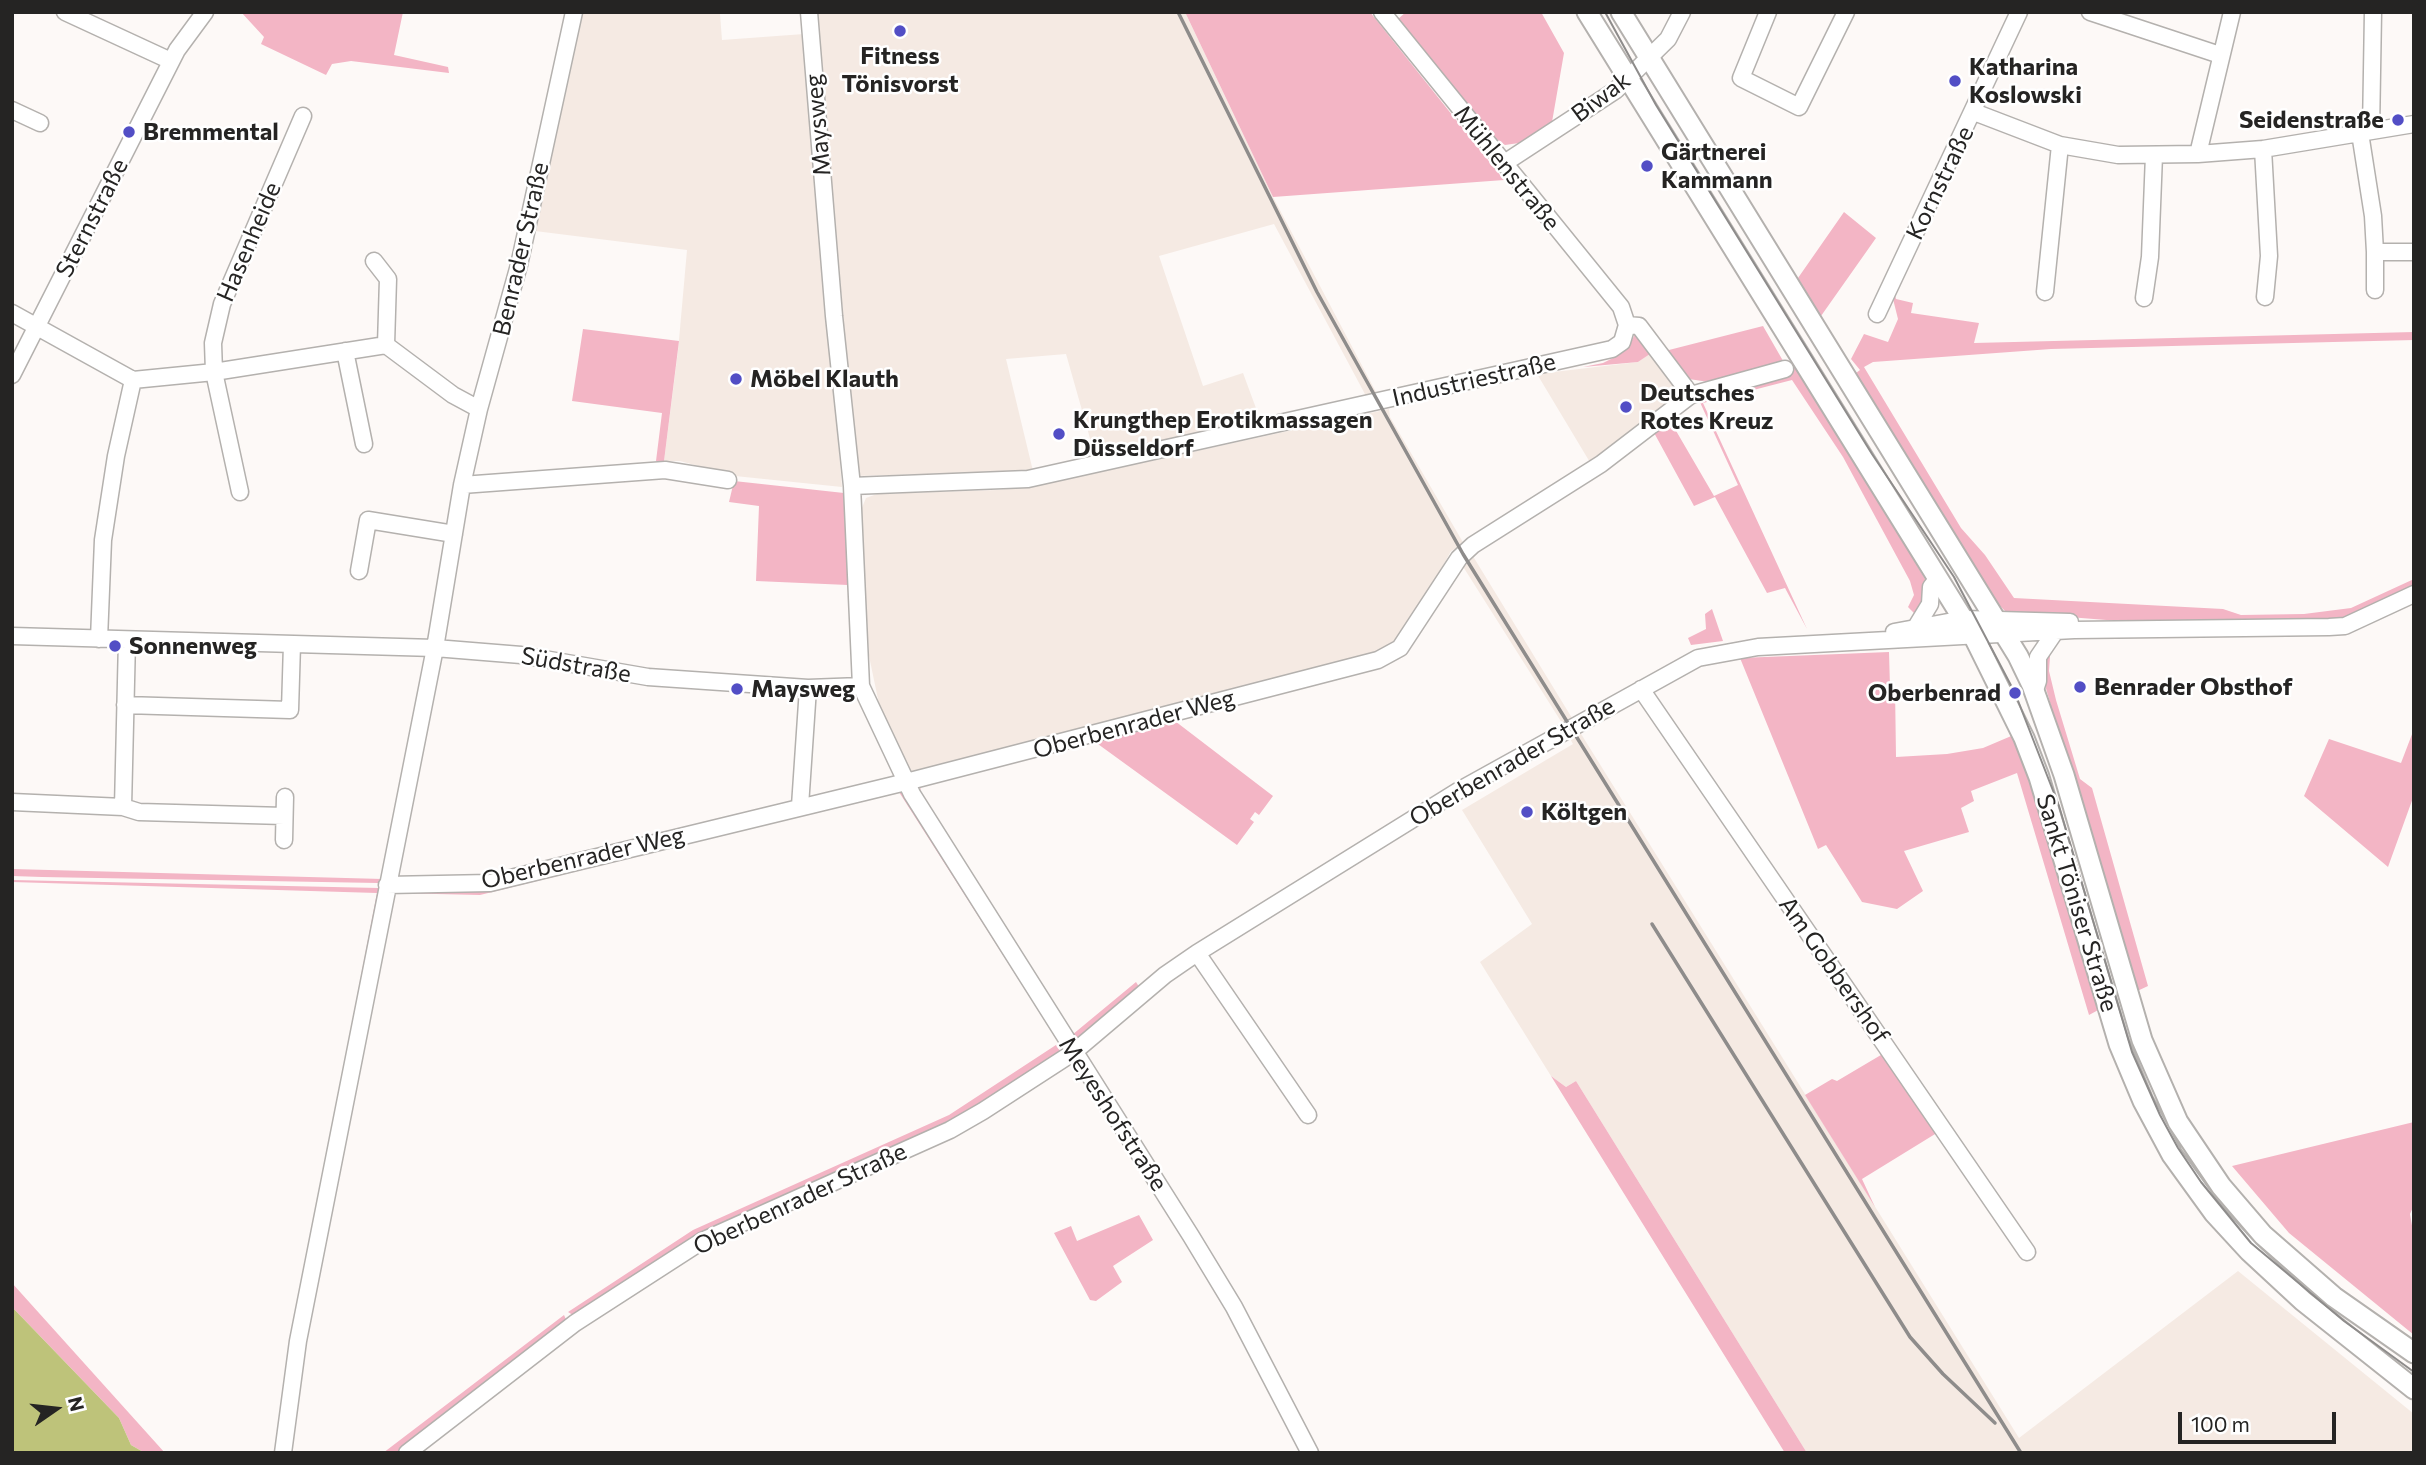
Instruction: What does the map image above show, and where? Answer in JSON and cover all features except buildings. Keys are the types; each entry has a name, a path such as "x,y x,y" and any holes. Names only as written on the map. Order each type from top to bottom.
{"main road":[{"name":"Sankt Töniser Straße","path":"1587,12 1969,627 2024,738 2039,777 2119,1044 2157,1129 2190,1182 2249,1251 2303,1301 2414,1389"},
{"name":"Sankt Töniser Straße","path":"1621,12 2001,627 2035,693 2064,775 2142,1040 2178,1122 2221,1186 2263,1235 2334,1297 2414,1353"}],"street":[{"name":"Sternstraße","path":"12,375 171,61 192,27 205,12"},
{"name":"Benrader Straße","path":"283,1453 298,1341 435,648 462,485 479,409 519,265 574,12"},
{"name":"Maysweg","path":"809,12 834,316 852,486 861,686 904,778"},
{"name":"Mühlenstraße","path":"1382,12 1621,307 1627,325"},
{"name":"Biwak","path":"1503,164 1582,114 1628,78 1674,30 1682,12"},
{"path":"1768,12 1741,78 1799,107 1846,12"},
{"name":"Kornstraße","path":"1877,314 2019,12"},
{"path":"2090,12 2220,55"},
{"path":"2198,154 2232,12"},
{"path":"2374,12 2365,132 2373,216 2375,290"},
{"path":"70,13 171,61"},
{"path":"12,110 40,123"},
{"path":"1974,111 2060,145 2118,155 2198,154 2263,149 2414,124"},
{"name":"Hasenheide","path":"240,492 214,372 213,343 222,304 303,116"},
{"path":"2045,292 2060,145"},
{"path":"2263,149 2270,256 2265,297"},
{"path":"2144,298 2150,257 2154,155"},
{"path":"2375,252 2414,252"},
{"path":"374,261 388,279 386,345"},
{"path":"12,313 133,380 214,372 386,345 453,394 479,409"},
{"path":"1627,325 1639,326 1692,394"},
{"name":"Industriestraße","path":"852,486 1028,479 1612,349 1622,342 1627,325"},
{"path":"345,351 363,444"},
{"name":"Oberbenrader Weg","path":"387,885 490,883 1394,654 1463,554 1601,464 1692,394 1785,369"},
{"path":"99,639 103,540 116,456 133,380"},
{"path":"462,485 665,470 729,480"},
{"path":"359,572 368,520 454,534"},
{"path":"1916,627 1930,604 1931,587 1938,578"},
{"name":"Oberbenrader Straße","path":"2001,627 2055,632 2160,628 2228,631 2345,626 2414,594"},
{"name":"Oberbenrader Straße","path":"1852,641 1916,627 2128,623 2160,628"},
{"name":"Oberbenrader Straße","path":"407,1453 575,1322 702,1241 950,1130 1074,1052 1165,975 1197,953 1458,791 1679,666 1719,653 1969,627"},
{"path":"2035,693 2038,657 2055,632"},
{"name":"Südstraße","path":"12,636 435,648 521,655 648,677 808,688 861,686"},
{"path":"123,807 127,640"},
{"path":"125,705 290,710 292,645"},
{"path":"800,804 808,688"},
{"name":"Am Gobbershof","path":"1641,689 2027,1252"},
{"name":"Meyeshofstraße","path":"904,778 1234,1307 1310,1453"},
{"path":"284,840 285,797"},
{"path":"12,802 123,807 139,812 284,816"},
{"path":"1197,953 1308,1115"}],"shaded area":[{"path":"241,12 403,12 394,55 448,67 449,73 351,61 332,64 326,75 261,44 264,37"},
{"path":"583,12 747,12 720,14 722,40 804,34 842,487 735,476 680,461 664,461 687,250 535,231"},
{"path":"817,12 1185,12 1273,197 1377,394 1366,396 1274,224 1159,256 1203,386 1243,373 1260,419 1095,456 1066,354 1006,359 1033,471 857,476"},
{"path":"1185,12 1370,12 1504,180 1273,197"},
{"path":"1406,12 1541,12 1564,53 1552,122 1519,143 1505,145 1495,138 1398,19"},
{"path":"1844,212 1876,238 1821,316 1798,278"},
{"path":"1895,295 1896,299 1913,303 1911,313 1979,323 1974,343 2414,332 2414,340 2051,349 1873,362 1864,367 1961,528 1985,555 2014,598 2223,609 2241,615 2304,614 2351,608 2414,579 2414,589 2349,619 2169,625 2006,612 1985,591 1885,430 1856,373 1860,370 1851,359 1864,334 1888,342 1898,319 1893,299"},
{"path":"1763,326 1786,366 1797,363 1925,579 1928,593 1917,616 1908,607 1914,595 1910,581 1843,457 1792,380 1703,403 1807,629 1785,588 1767,593 1715,497 1694,506 1652,429 1668,417 1714,496 1738,485 1698,398 1715,383 1689,379 1665,351"},
{"path":"583,329 679,341 664,461 656,461 662,413 572,401"},
{"path":"1635,334 1650,354 1638,362 1583,367 1603,363 1619,355"},
{"path":"1650,354 1682,393 1591,464 1537,374 1638,362"},
{"path":"1389,409 1390,417 1464,544 1451,551 1398,648 909,773 879,704 869,656 861,510 866,498 877,494 1036,486"},
{"path":"734,481 844,493 848,585 756,581 759,506 729,502"},
{"path":"1471,553 1572,718 1562,723 1462,565"},
{"path":"1712,609 1723,641 1691,645 1688,638 1706,629 1705,614"},
{"path":"2045,650 2050,656 2049,671 2056,700 2080,779 2092,788 2148,986 2133,993 2041,671"},
{"path":"1889,652 1890,687 1895,687 1896,757 1947,754 1983,748 2016,734 2102,1008 2089,1015 2017,773 1971,791 1974,801 1961,808 1969,832 1904,851 1923,891 1897,909 1862,902 1826,845 1818,849 1740,658"},
{"path":"1171,718 1273,796 1259,815 1255,812 1250,819 1254,822 1237,845 1091,739"},
{"path":"1578,729 2019,1438 2238,1271 2414,1414 2414,1453 1807,1453 1576,1081 1566,1087 1551,1076 1480,962 1532,924 1462,810 1573,744 1568,735"},
{"path":"2414,729 2414,795 2388,867 2304,796 2329,739 2401,763"},
{"path":"921,784 920,794 1072,1035 1136,982 1141,990 1085,1037 1074,1039 918,795"},
{"path":"899,790 908,797 1060,1041 1059,1055 952,1123 696,1239 576,1317 568,1312 693,1230 949,1115 1059,1043 899,792 480,895 392,893 480,889"},
{"path":"12,869 383,879 378,883 42,877 12,876"},
{"path":"12,880 379,888 381,892 316,1209 377,893"},
{"path":"1886,1052 1940,1131 1862,1179 1875,1207 1805,1095 1832,1079 1837,1081"},
{"path":"1551,1076 1566,1087 1576,1081 1807,1453 1785,1453"},
{"path":"2414,1122 2414,1205 2410,1214 2414,1237 2414,1335 2289,1233 2232,1166"},
{"path":"1139,1215 1153,1240 1113,1266 1122,1282 1096,1301 1090,1300 1054,1233 1071,1226 1077,1241"},
{"path":"12,1283 165,1453 145,1453 131,1445 119,1418 12,1307"},
{"path":"12,1307 119,1418 131,1445 145,1453 12,1453"},
{"path":"564,1315 568,1324 401,1453 383,1453"}],"tram line":[{"path":"1605,12 1656,105 1872,454 1954,577 2015,693 2059,806 2132,1052 2178,1148 2201,1182 2251,1243 2344,1321 2414,1372"}],"railway":[{"path":"1178,12 1317,292 1463,554 2021,1453"},
{"path":"1652,924 1910,1337 1943,1374 1995,1423"}],"place":[{"name":"Fitness Tönisvorst","path":"900,31"},
{"name":"Katharina Koslowski","path":"1955,81"},
{"name":"Seidenstraße","path":"2398,120"},
{"name":"Bremmental","path":"129,132"},
{"name":"Gärtnerei Kammann","path":"1647,166"},
{"name":"Möbel Klauth","path":"736,379"},
{"name":"Deutsches Rotes Kreuz","path":"1626,407"},
{"name":"Krungthep Erotikmassagen Düsseldorf","path":"1059,434"},
{"name":"Sonnenweg","path":"115,646"},
{"name":"Benrader Obsthof","path":"2080,687"},
{"name":"Maysweg","path":"737,689"},
{"name":"Oberbenrad","path":"2015,693"},
{"name":"Költgen","path":"1527,812"}]}
